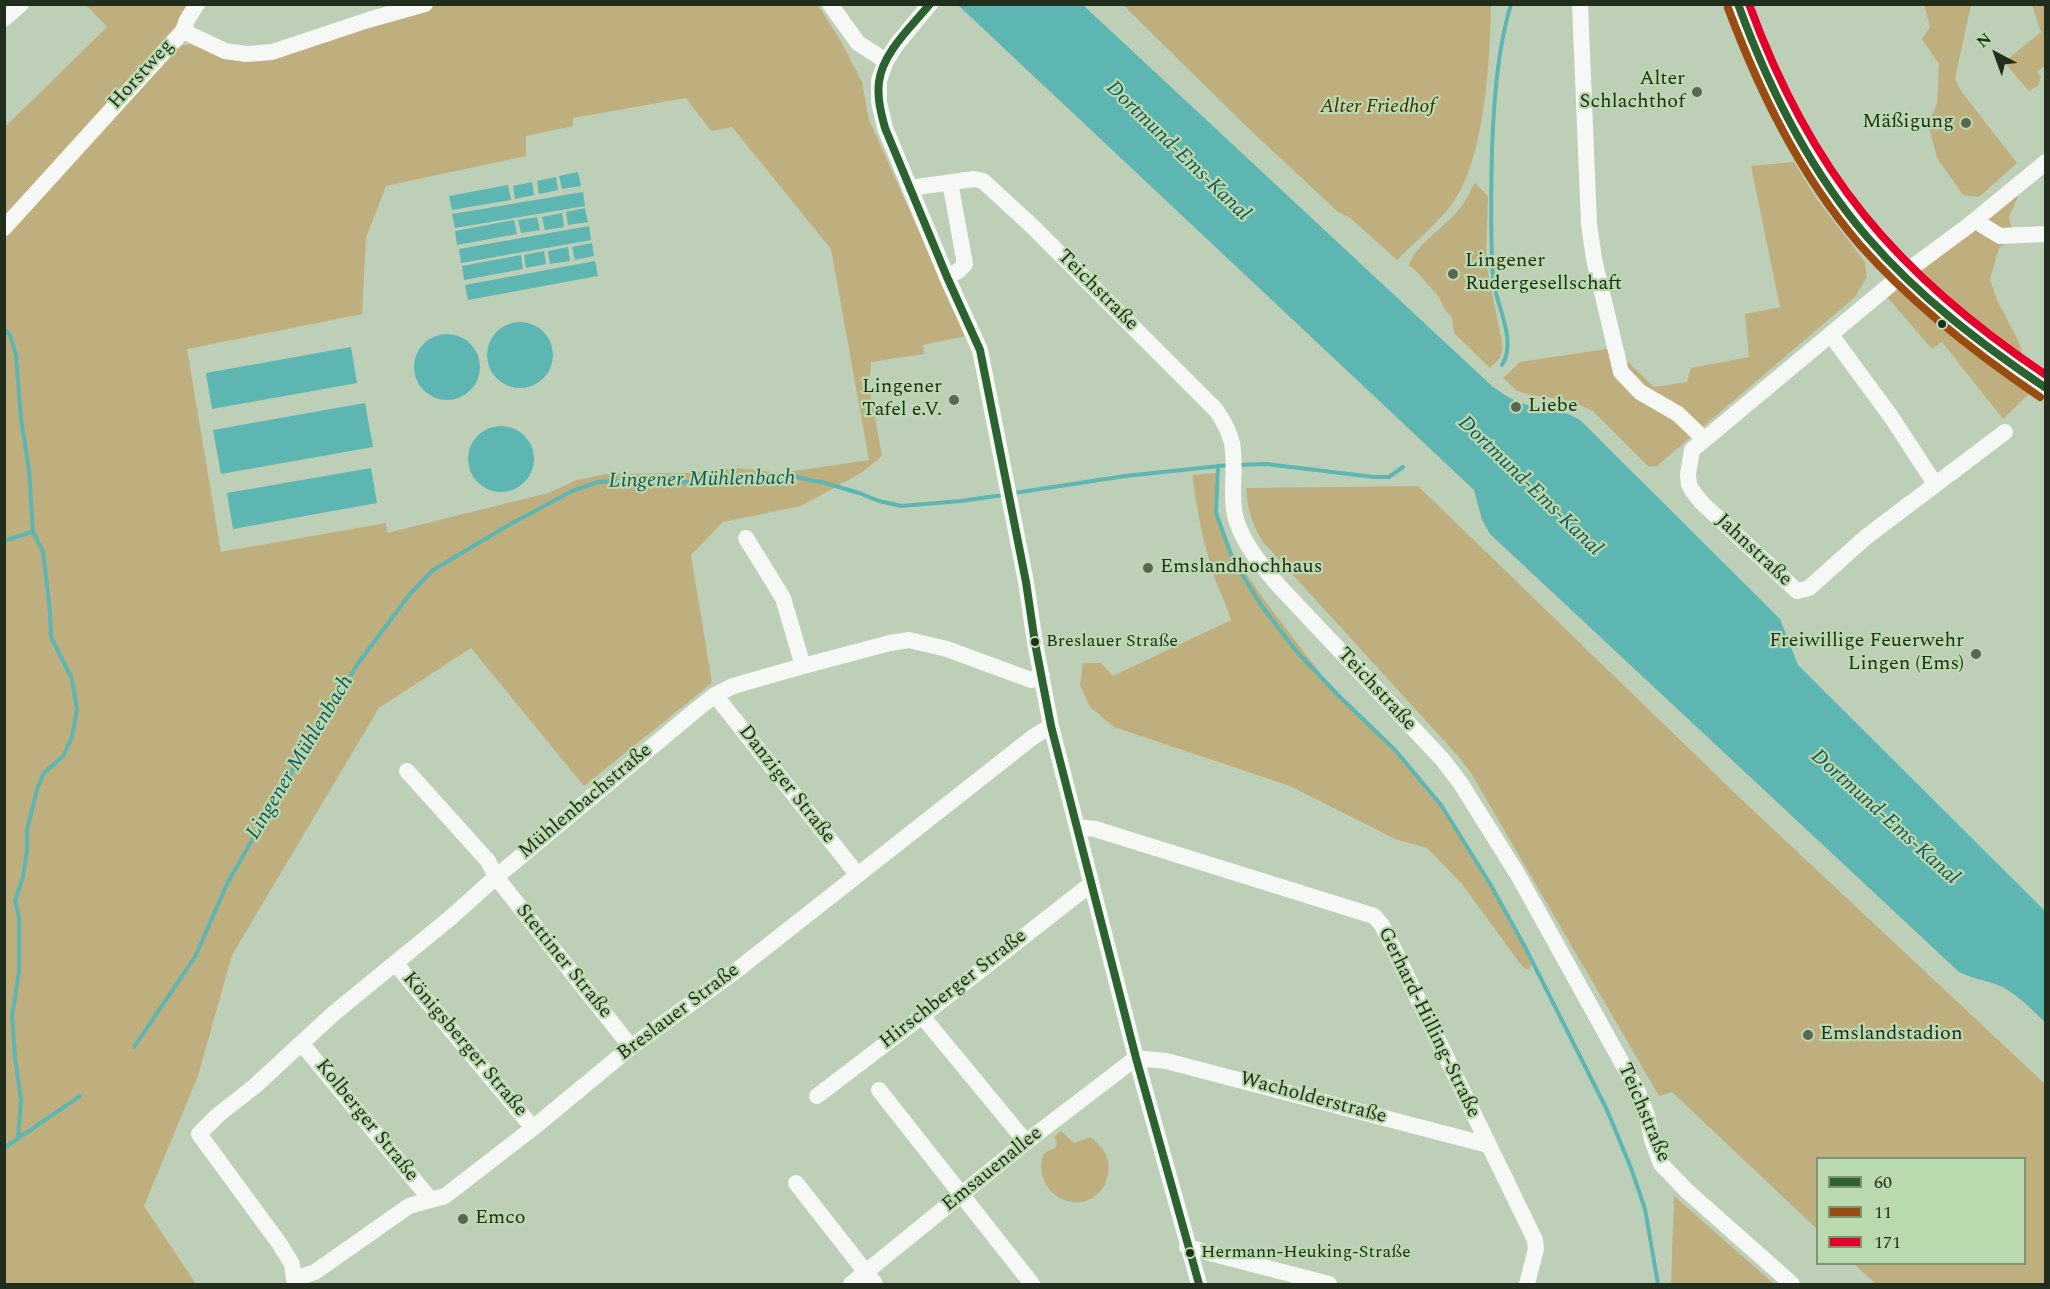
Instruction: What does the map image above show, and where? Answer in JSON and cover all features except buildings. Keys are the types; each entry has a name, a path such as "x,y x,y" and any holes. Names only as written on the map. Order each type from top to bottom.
{"main road":[{"path":"1738,4 1777,98 1831,190 1868,238 1927,297 1995,353 2046,388"}],"street":[{"path":"4,19 21,4"},
{"path":"183,31 186,21 198,4"},
{"name":"Horstweg","path":"4,228 183,31 225,51 247,54 272,52 370,12 425,4"},
{"path":"830,4 858,44 886,61"},
{"path":"1580,4 1589,224 1594,259 1621,372 1640,392 1678,414 1698,445 1903,274 1978,218 2046,162"},
{"path":"927,8 886,61 879,80 879,102 885,128 980,350 1026,582 1051,726 1136,1058 1199,1284"},
{"name":"Teichstraße","path":"910,188 975,179 983,181 1201,392 1216,410 1227,427 1232,443 1234,507 1238,525 1253,556 1443,760 1461,784 1500,845 1636,1090 1647,1115 1652,1140 1661,1164 1686,1190 1792,1284"},
{"path":"947,277 965,264 950,182"},
{"path":"1978,218 1982,225 2000,236 2046,234"},
{"path":"1831,335 1892,418 1935,484"},
{"name":"Jahnstraße","path":"1698,445 1688,474 1689,484 1694,494 1797,591 1809,588 1866,537 2005,432"},
{"path":"746,538 783,598 803,666"},
{"name":"Mühlenbachstraße","path":"292,1282 292,1264 279,1243 199,1134 218,1114 255,1086 333,1014 715,695 733,686 803,666 909,640 947,649 1031,680 1042,676"},
{"name":"Danziger Straße","path":"715,695 857,874"},
{"name":"Breslauer Straße","path":"292,1282 315,1272 409,1206 445,1196 533,1128 631,1047 737,970 1000,762 1051,726"},
{"name":"Stettiner Straße","path":"408,771 488,861 496,877 631,1047"},
{"name":"Gerhard-Hilling-Straße","path":"1077,827 1095,828 1374,916 1382,925 1535,1240 1536,1249 1527,1284"},
{"name":"Hirschberger Straße","path":"817,1096 1091,884"},
{"name":"Königsberger Straße","path":"395,963 533,1128"},
{"path":"922,1016 1026,1142"},
{"name":"Kolberger Straße","path":"302,1044 430,1199"},
{"name":"Wacholderstraße","path":"1136,1058 1166,1060 1488,1145"},
{"name":"Emsauenallee","path":"851,1284 870,1279 961,1195 1136,1058"},
{"path":"879,1090 1032,1284"},
{"path":"796,1183 870,1279"},
{"path":"1187,1247 1329,1284"}],"green space":[{"path":"86,5 192,5 177,28 5,223 5,127 107,27"},
{"path":"421,5 818,5 842,43 862,82 869,120 966,336 923,345 924,354 871,362 869,386 882,456 861,473 801,506 723,522 691,555 712,683 584,786 471,648 379,708 232,955 198,1076 144,1206 196,1284 5,1284 5,235 176,47 190,44 236,61","holes":["686,98 711,131 732,127 831,249 869,460 781,473 736,468 690,473 606,474 577,480 548,493 387,533 386,523 221,552 187,349 362,314 366,238 386,186 526,156 526,136 573,126 573,118"]},
{"name":"Alter Friedhof","path":"1123,5 1491,5 1484,108 1472,162 1463,185 1447,211 1397,260 1349,217 1338,212 1246,126"},
{"path":"1924,5 1971,5 1955,79 1961,91 2017,163 1979,197 1963,195 1937,158 1928,124 1937,103 1939,64 1922,39 1930,27"},
{"path":"2032,5 2045,5 2046,65 2037,72 2041,77 2038,86 2029,91 2004,62 2041,32"},
{"path":"1794,162 1816,198 1865,262 1867,277 1855,297 1657,466 1649,467 1593,411 1572,401 1517,391 1503,378 1520,362 1613,348 1654,387 1687,382 1691,368 1749,357 1745,314 1780,307 1751,166"},
{"name":"Lingener Rudergesellschaft","path":"1475,183 1488,196 1486,263 1503,347 1500,358 1490,368 1454,333 1452,317 1445,310 1439,297 1409,266 1423,244 1460,208"},
{"path":"2023,185 2009,217 2014,237 1999,248 1990,279 1997,300 2020,344 2031,392 2003,419 1942,342 1932,349 1886,296 1933,262"},
{"path":"1216,473 1215,513 1236,559 1339,698 1396,751 1441,805 1525,948 1531,964 1530,970 1524,968 1519,962 1462,884 1427,848 1395,839 1290,786 1114,727 1090,707 1080,685 1083,663 1101,663 1113,676 1231,620 1207,553 1193,480 1193,475"},
{"path":"1418,486 1741,799 2045,1084 2045,1284 1876,1284 1855,1265 2026,1265 2026,1157 1816,1157 1816,1228 1672,1092 1659,1096 1471,773 1262,541 1251,515 1246,488"},
{"path":"1061,1131 1074,1143 1090,1137 1102,1148 1108,1160 1105,1185 1087,1201 1074,1202 1060,1198 1049,1189 1044,1180 1041,1168 1043,1156 1056,1147 1057,1142 1054,1137"},
{"path":"1674,1196 1774,1284 1671,1284"}],"water":[{"name":"Dortmund-Ems-Kanal","path":"958,5 1083,5 1493,387 1519,402 1562,412 1580,420 1780,619 1798,665 2045,911 2045,1022 2009,991 1959,972 1490,534 1482,520 1474,490"},
{"path":"578,172 581,186 562,189 559,176"},
{"path":"556,177 558,190 539,194 537,181"},
{"path":"532,182 534,195 515,199 513,186"},
{"path":"508,185 511,200 452,210 449,196"},
{"path":"583,192 585,206 455,228 452,214"},
{"path":"585,208 588,222 568,225 566,212"},
{"path":"562,213 564,227 545,230 542,217"},
{"path":"537,217 540,230 521,233 518,220"},
{"path":"514,220 517,234 457,245 455,231"},
{"path":"589,226 591,240 461,263 459,249"},
{"path":"592,243 594,256 575,260 572,247"},
{"path":"568,247 570,261 550,264 548,251"},
{"path":"544,251 546,264 526,268 524,255"},
{"path":"521,255 523,269 464,280 462,266"},
{"path":"595,261 598,276 468,300 465,285"},
{"path":"520,322 532,325 543,332 550,343 553,355 550,367 543,378 532,385 520,388 508,385 497,378 490,367 487,355 490,343 497,332 508,325"},
{"path":"447,334 459,337 470,344 477,355 480,367 477,379 470,390 459,397 447,400 435,397 424,390 417,379 414,367 417,355 424,344 435,337"},
{"path":"351,347 357,383 212,409 206,373"},
{"path":"365,403 373,447 221,474 213,430"},
{"path":"501,426 513,429 524,436 531,447 534,459 531,471 524,482 513,489 501,492 489,489 478,482 471,471 468,459 471,447 478,436 489,429"},
{"path":"371,468 377,503 233,529 227,493"}],"waterway":[{"name":"Lingener Mühlenbach","path":"1502,365 1508,344 1493,277 1492,149 1499,58 1511,4"},
{"path":"4,329 10,335 16,355 21,419 29,470 33,532 43,552 51,637 72,679 77,709 72,737 63,756 44,773 38,786 27,830 23,877 15,901 19,917 19,971 12,1017 21,1100 18,1139"},
{"name":"Lingener Mühlenbach","path":"1237,465 1266,464 1374,477 1389,477 1403,467"},
{"name":"Lingener Mühlenbach","path":"1014,493 1125,476 1229,465"},
{"path":"1218,466 1216,513 1233,560 1261,605 1297,652 1396,751 1441,805 1489,882 1525,947 1607,1110 1631,1168 1645,1209 1658,1284"},
{"name":"Lingener Mühlenbach","path":"134,1047 195,957 228,882 310,740 359,662 410,594 433,570 572,491 598,482 637,480 669,483 796,477 825,483 901,506 1003,495"},
{"path":"4,541 32,532"},
{"name":"Lingener Mühlenbach","path":"4,1148 80,1096"}],"transit line":[{"name":"60","path":"930,4 899,40 881,71 879,82 881,111 885,128 980,350 1026,582 1051,726 1136,1058 1199,1284"},
{"name":"60","path":"1738,4 1777,97 1809,156 1847,212 1888,260 1930,300 1975,337 2046,388"},
{"name":"171","path":"1749,4 1773,65 1801,120 1831,170 1865,216 1945,299 2046,375"},
{"name":"11","path":"1728,8 1768,102 1800,162 1838,218 1880,267 1945,327 2040,397"}],"place":[{"name":"Alter Schlachthof","path":"1697,92"},
{"name":"Mäßigung","path":"1966,123"},
{"name":"Lingener Rudergesellschaft","path":"1453,274"},
{"name":"Lingener Tafel e.V.","path":"954,400"},
{"name":"Liebe","path":"1516,407"},
{"name":"Emslandhochhaus","path":"1148,568"},
{"name":"Breslauer Straße","path":"1035,642"},
{"name":"Freiwillige Feuerwehr Lingen (Ems)","path":"1976,654"},
{"name":"Emslandstadion","path":"1808,1035"},
{"name":"Emco","path":"463,1219"},
{"name":"Hermann-Heuking-Straße","path":"1190,1253"}]}
